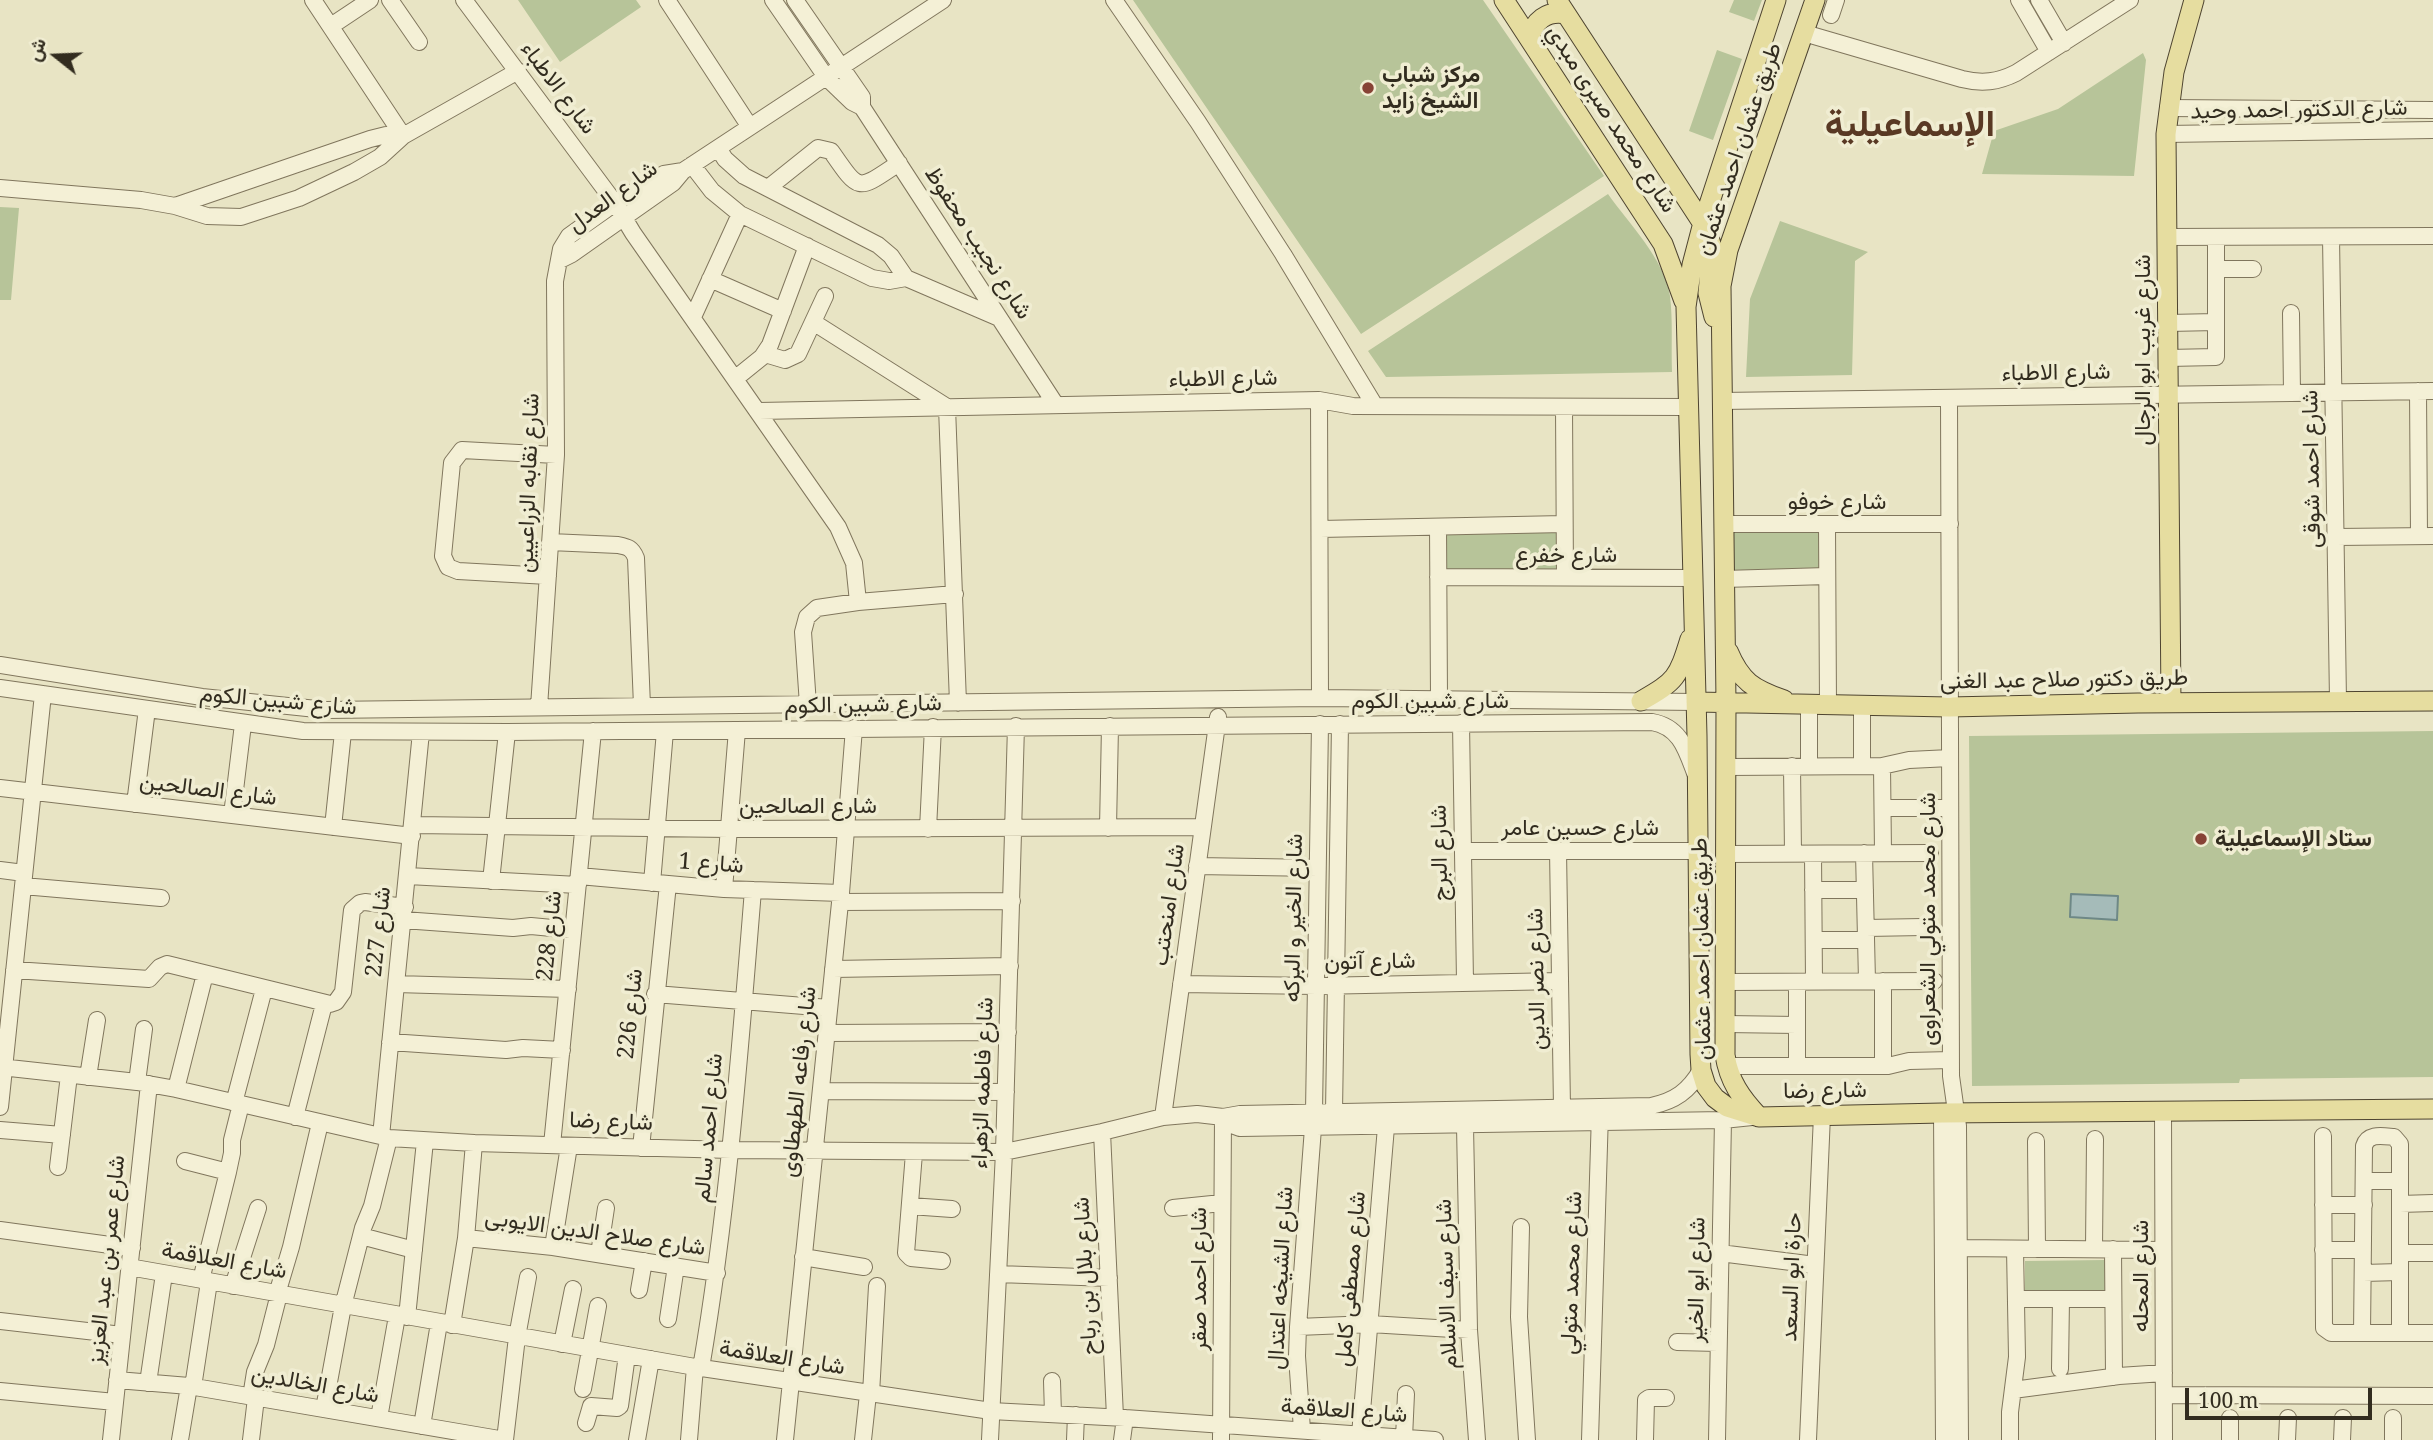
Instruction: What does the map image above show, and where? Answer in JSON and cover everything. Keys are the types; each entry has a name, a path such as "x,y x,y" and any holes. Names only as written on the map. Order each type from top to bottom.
{"main road":[{"name":"شارع محمد صبرى مبدي","path":"1504,0 1663,244 1686,307"},
{"name":"طريق عثمان احمد عثمان","path":"1759,1117 1727,1107 1715,1098 1703,1078 1686,307 1692,265 1703,223 1776,0"},
{"name":"طريق عثمان احمد عثمان","path":"1759,1117 1737,1091 1728,1071 1721,286 1728,250 1815,0"},
{"name":"شارع غريب ابو الرجال","path":"2171,703 2166,134 2178,53 2194,0"},
{"name":"شارع محمد صبرى مبدي","path":"1561,7 1710,236 1712,248 1708,299 1721,335"},
{"path":"1530,39 1534,25 1545,16 1559,12 1561,7"},
{"path":"1689,471 1706,475 1722,471"},
{"path":"1641,701 1667,686 1676,677 1695,625"},
{"path":"1725,645 1736,669 1744,680 1755,688 1812,706"},
{"name":"طريق دكتور صلاح عبد الغنى","path":"1726,710 1762,705 1950,707 2433,701"},
{"path":"1696,702 1726,710"},
{"path":"1697,736 1726,710"},
{"path":"1703,1078 1720,1085 1728,1071"},
{"name":"شارع رضا","path":"1759,1117 2433,1109"}],"street":[{"path":"313,0 403,136"},
{"path":"331,26 370,0"},
{"path":"390,0 419,42"},
{"name":"شارع الاطباء","path":"464,0 615,203 845,539 854,563 858,602"},
{"path":"667,0 750,127"},
{"name":"شارع نجيب محفوظ","path":"773,0 826,77 852,102 862,107 1056,405"},
{"name":"شارع نجيب محفوظ","path":"795,0 862,97 862,107"},
{"name":"شارع العدل","path":"560,260 673,183 688,168 943,0"},
{"path":"1114,0 1198,122 1283,254 1374,406"},
{"path":"2019,0 2049,52"},
{"path":"2039,0 2064,43"},
{"path":"1804,33 1973,82 1984,82 2006,78 2130,0"},
{"path":"0,188 102,196 175,206 207,216 241,217 270,209 354,172 380,157 403,136 518,71"},
{"name":"شارع الدكتور احمد وحيد","path":"2168,108 2433,110"},
{"name":"شارع الدكتور احمد وحيد","path":"2166,134 2433,131"},
{"path":"175,206 370,139 386,135 403,136"},
{"path":"718,148 734,168 878,245 891,256 906,278 999,318"},
{"path":"768,188 818,148 831,151 852,180 858,184 868,184 898,163"},
{"path":"688,168 740,214 872,278 889,281 906,278"},
{"name":"شارع العدل","path":"560,260 563,244 569,236 615,203 664,174 688,168"},
{"path":"693,317 740,214"},
{"path":"2167,237 2433,236"},
{"path":"2168,358 2216,357 2216,237"},
{"name":"شارع احمد شوقى","path":"2331,237 2338,701"},
{"path":"736,378 765,354 807,246"},
{"name":"شارع نقابه الزراعيين","path":"539,708 556,455 555,288 560,260"},
{"path":"2216,269 2253,269"},
{"path":"710,279 783,310"},
{"path":"765,354 781,360 794,357 801,350 825,296"},
{"path":"2291,313 2292,393"},
{"path":"813,322 947,407 958,703"},
{"path":"2168,323 2216,322"},
{"path":"2336,537 2426,536 2425,391"},
{"name":"شارع الاطباء","path":"1721,401 2425,391"},
{"name":"شارع محمد متولي الشعراوى","path":"1944,1440 1949,1113 1952,1084 1949,398"},
{"path":"1320,400 1320,698"},
{"name":"شارع الاطباء","path":"759,411 1320,400 1353,406 1687,407"},
{"path":"1564,407 1564,577"},
{"path":"548,576 458,571 448,567 443,556 452,463 458,453 462,450 556,455"},
{"path":"1320,529 1564,524"},
{"name":"شارع خوفو","path":"1723,524 1950,524"},
{"path":"1809,766 1812,706 1827,576 1827,526"},
{"path":"1438,527 1439,698"},
{"path":"550,542 618,545 634,551 642,706"},
{"path":"1724,579 1827,576"},
{"name":"شارع خفرع","path":"1438,577 1694,578"},
{"path":"808,705 803,632 807,617 817,608 956,594"},
{"name":"شارع شبين الكوم","path":"0,665 202,697 326,710 1320,698 1696,702"},
{"name":"شارع شبين الكوم","path":"0,688 243,724 303,731 344,732 1652,722 1663,724 1680,737 1698,779"},
{"path":"0,1107 6,996 14,970 43,694"},
{"name":"شارع امنحتب","path":"1163,1116 1221,700"},
{"path":"1862,706 1862,766"},
{"path":"135,804 147,709"},
{"name":"شارع البرج","path":"1461,723 1465,982"},
{"path":"232,815 243,724"},
{"name":"شارع الخير و البركه","path":"1313,1120 1320,724"},
{"name":"شارع الخير و البركه","path":"1334,1112 1339,724"},
{"name":"شارع فاطمه الزهراء","path":"990,1440 1004,1152 1016,726"},
{"path":"1108,828 1110,726"},
{"path":"928,829 933,727"},
{"name":"شارع رفاعه الطهطاوى","path":"785,1440 830,1008 854,728"},
{"path":"724,889 737,730"},
{"name":"شارع 228","path":"552,1145 593,731"},
{"name":"شارع 226","path":"641,1148 655,994 660,883 657,829 665,731"},
{"path":"333,827 344,732"},
{"name":"شارع 227","path":"324,1409 343,1306 361,1236 372,1206 385,1137 390,1042 421,732"},
{"path":"491,881 507,732"},
{"path":"1726,766 1882,766 1909,760 1950,758"},
{"path":"1792,766 1793,854"},
{"path":"1882,766 1883,853"},
{"name":"شارع الصالحين","path":"0,789 333,827 412,831 497,828 1203,827"},
{"path":"1883,808 1950,808"},
{"name":"شارع حسين عامر","path":"1463,850 1698,851"},
{"name":"شارع نصر الدين","path":"1558,850 1562,1108"},
{"path":"1864,853 1866,934 1875,981 1883,1066"},
{"path":"1726,854 1930,853"},
{"path":"1797,1066 1797,1025 1814,940 1813,854"},
{"path":"1197,866 1317,868"},
{"path":"0,870 24,879 161,898"},
{"name":"شارع 1","path":"408,876 491,881 660,883 840,897 1012,901"},
{"name":"شارع احمد سالم","path":"689,1440 698,1368 717,1273 731,1150 753,890"},
{"path":"1814,890 1865,890"},
{"path":"14,970 149,979 160,967 167,964 324,1004 336,1002 343,992 351,915 355,906 365,902 404,914 513,928 531,926 573,930"},
{"path":"1814,940 1923,927"},
{"path":"0,933 18,935"},
{"path":"833,969 1010,966"},
{"path":"176,1089 205,974"},
{"name":"شارع آتون","path":"1181,984 1316,986 1560,981"},
{"path":"1726,982 1934,981"},
{"path":"396,984 568,989"},
{"path":"180,1440 191,1386 205,1281 228,1172 237,1104 264,989"},
{"path":"655,994 830,1008"},
{"path":"295,1117 324,1004"},
{"path":"88,1077 97,1020"},
{"path":"1726,1024 1797,1025"},
{"name":"شارع عمر بن عبد العزيز","path":"111,1440 132,1248 144,1029"},
{"path":"827,1033 1008,1032"},
{"path":"390,1042 506,1050 562,1050"},
{"path":"1728,1071 1797,1066 1883,1066 1909,1061 1951,1060"},
{"name":"شارع رضا","path":"2,1068 143,1083 385,1137 425,1141 914,1153 1004,1152 1102,1132 1163,1116 1197,1114 1223,1118 1229,1124 1240,1128 1313,1120 1386,1128 1465,1126 1600,1115 1668,1102 1703,1078"},
{"path":"58,1167 69,1075"},
{"path":"821,1091 1006,1092"},
{"name":"شارع رضا","path":"1313,1120 1334,1112 1562,1108 1600,1115 1723,1120 1759,1117"},
{"name":"شارع المحله","path":"2163,1111 2164,1440"},
{"name":"شارع محمد متولي الشعراوى","path":"1949,1113 1960,1248 1960,1440"},
{"name":"شارع محمد متولي","path":"1590,1440 1600,1115"},
{"name":"حارة ابو السعد","path":"1808,1440 1822,1115"},
{"name":"شارع احمد صقر","path":"1221,1432 1223,1118"},
{"name":"شارع الشيخه اعتدال","path":"1302,1430 1297,1356 1298,1327 1313,1120"},
{"name":"شارع ابو الخير","path":"1717,1440 1723,1120"},
{"path":"251,1440 255,1373 266,1345 320,1123"},
{"name":"شارع سيف الاسلام","path":"1465,1126 1469,1330 1477,1440"},
{"name":"شارع مصطفى كامل","path":"1355,1436 1370,1324 1386,1128"},
{"path":"0,1130 62,1135"},
{"name":"شارع بلال بن رباح","path":"1102,1132 1109,1278 1122,1440"},
{"path":"2323,1136 2324,1328 2331,1333 2433,1333"},
{"path":"2362,1333 2364,1146 2367,1140 2373,1137 2391,1137 2399,1141 2400,1333"},
{"path":"2094,1249 2095,1139"},
{"path":"379,1419 414,1250 425,1141"},
{"path":"2036,1141 2037,1249"},
{"path":"422,1426 466,1238 474,1143"},
{"path":"552,1247 569,1146"},
{"path":"914,1153 907,1255 911,1258 942,1261"},
{"path":"185,1161 228,1172"},
{"path":"2364,1181 2400,1181"},
{"path":"1173,1208 1222,1203"},
{"path":"2400,1204 2433,1203"},
{"path":"2323,1205 2364,1205"},
{"path":"910,1206 952,1209"},
{"path":"233,1286 258,1208"},
{"path":"599,1254 606,1208"},
{"path":"1521,1227 1520,1324 1527,1440"},
{"path":"0,1230 132,1248"},
{"path":"361,1236 414,1250"},
{"name":"شارع صلاح الدين الايوبى","path":"466,1238 552,1247 717,1273"},
{"path":"1960,1248 2163,1250"},
{"path":"2010,1440 2010,1412 2017,1357 2015,1249"},
{"path":"2113,1249 2114,1377"},
{"path":"2323,1250 2363,1250"},
{"path":"1720,1253 1815,1265"},
{"path":"2400,1253 2433,1253"},
{"path":"803,1257 864,1267"},
{"path":"639,1290 644,1261"},
{"path":"668,1319 676,1266"},
{"name":"شارع العلاقمة","path":"129,1267 698,1368 991,1412 1120,1417 1221,1432 1302,1430 1419,1439"},
{"path":"2363,1273 2400,1272"},
{"path":"148,1382 164,1274"},
{"path":"998,1274 1109,1278"},
{"path":"505,1440 517,1337 528,1277"},
{"path":"863,1440 870,1394 877,1286"},
{"path":"562,1344 573,1289"},
{"path":"2016,1299 2113,1299"},
{"path":"2060,1369 2061,1299"},
{"path":"583,1389 598,1306"},
{"path":"0,1321 122,1335"},
{"path":"1298,1327 1370,1324 1469,1330"},
{"path":"1677,1342 1718,1343"},
{"path":"586,1423 591,1406 620,1406 627,1355"},
{"path":"637,1440 651,1360"},
{"path":"2013,1390 2164,1373"},
{"name":"شارع الخالدين","path":"117,1380 191,1386 422,1426 441,1435 505,1440"},
{"path":"1052,1381 1053,1414"},
{"path":"0,1391 115,1402"},
{"path":"1406,1394 1419,1439"},
{"path":"2164,1395 2433,1396"},
{"path":"1645,1440 1646,1400 1666,1398"},
{"path":"1075,1440 1076,1415"},
{"path":"2230,1418 2230,1440"},
{"path":"2287,1440 2288,1418"},
{"path":"2342,1440 2343,1418"},
{"path":"2393,1418 2393,1440"}],"green space":[{"path":"518,0 636,0 641,7 560,62"},
{"name":"مركز شباب الشيخ زايد","path":"1133,0 1483,0 1604,176 1361,334"},
{"path":"1734,0 1762,0 1754,21 1729,12"},
{"path":"1717,50 1742,59 1713,140 1689,131"},
{"path":"2143,53 2146,60 2134,176 1982,174 1994,131 2058,109"},
{"path":"1608,194 1645,242 1661,268 1671,305 1672,372 1386,377 1368,351"},
{"path":"0,207 19,208 11,300 0,300"},
{"path":"1780,221 1868,252 1855,261 1852,375 1746,377 1750,299"},
{"path":"1562,526 1563,575 1440,575 1440,528"},
{"path":"1730,526 1826,527 1826,575 1731,577"},
{"name":"ستاد الإسماعيلية","path":"2433,731 2433,1077 2240,1079 2239,1083 1972,1086 1969,736"},
{"path":"2105,1260 2105,1291 2025,1292 2025,1261"}],"water":[{"path":"2071,894 2118,896 2117,920 2070,917"}],"place":[{"name":"مركز شباب الشيخ زايد","path":"1368,88"},
{"name":"ستاد الإسماعيلية","path":"2201,839"}],"district":[{"name":"الإسماعيلية","path":"1910,125"}]}
